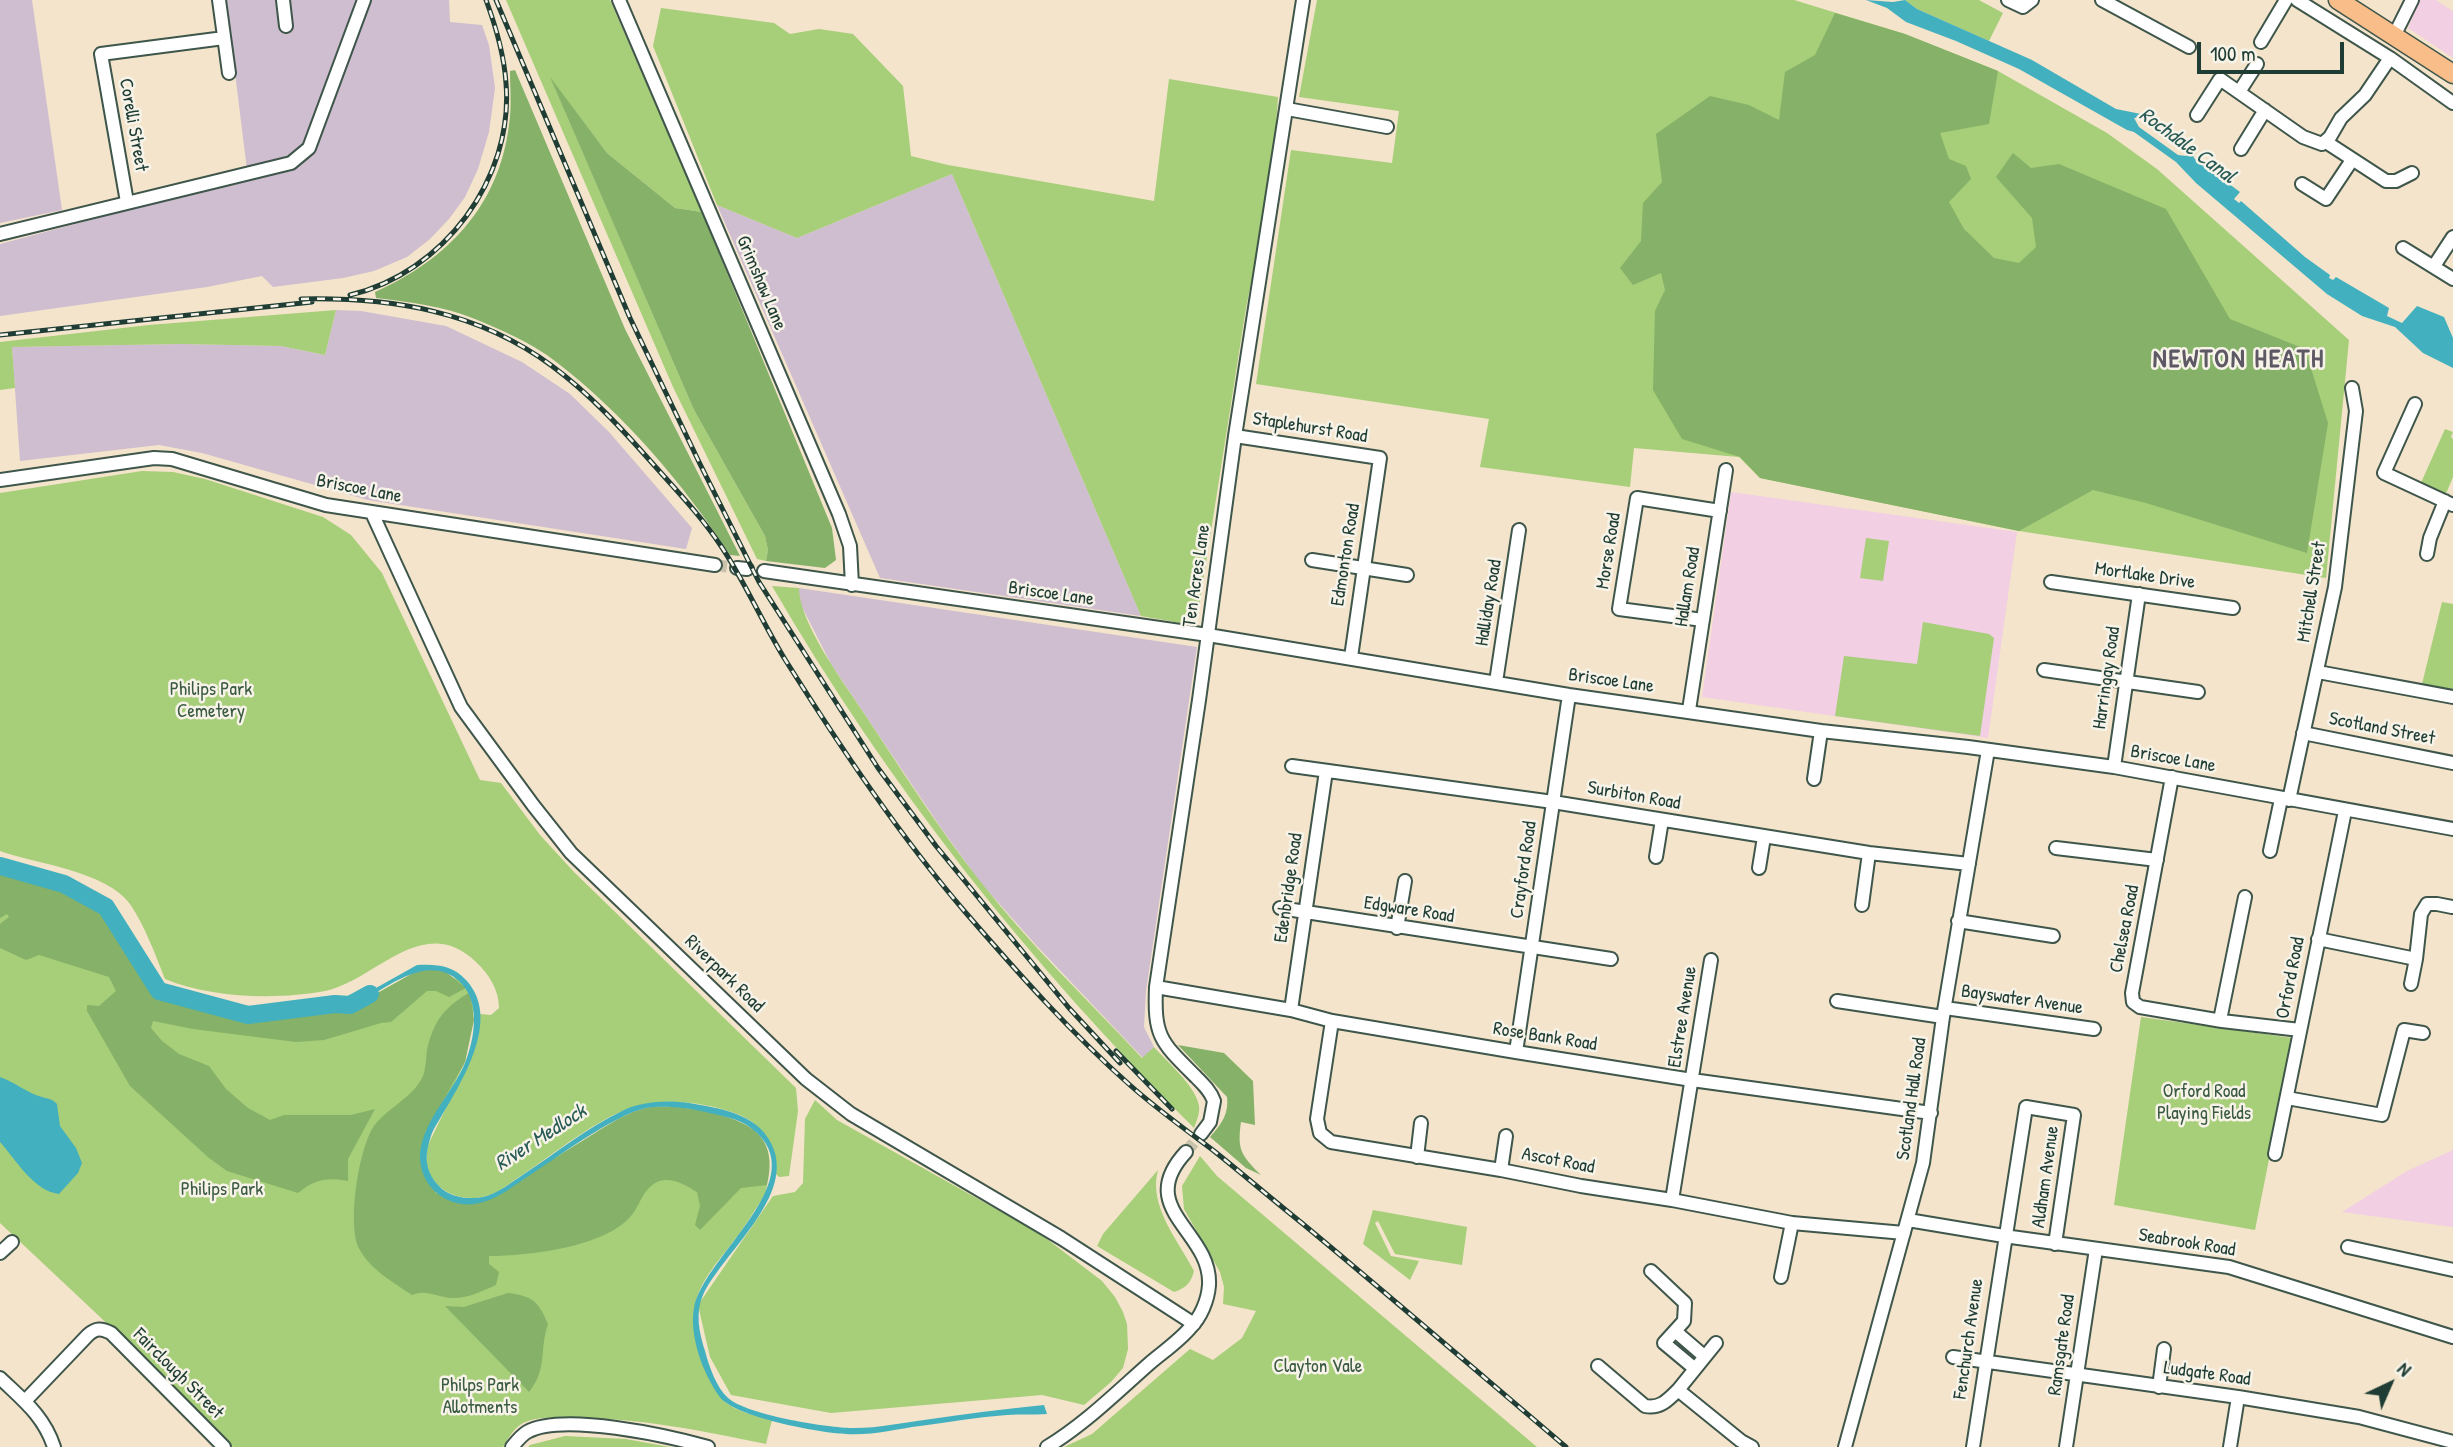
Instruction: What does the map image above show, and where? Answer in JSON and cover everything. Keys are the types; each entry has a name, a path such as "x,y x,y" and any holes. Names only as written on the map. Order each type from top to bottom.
{"highway":[{"path":"2338,0 2453,74"}],"street":[{"path":"219,0 229,73"},
{"path":"283,0 286,26"},
{"path":"0,234 291,163 302,156 309,148 316,131 364,0"},
{"name":"Grimshaw Lane","path":"619,0 839,514 849,546 852,585"},
{"name":"Ten Acres Lane","path":"1201,1134 1210,1122 1214,1101 1206,1087 1158,1035 1156,987 1235,436 1303,0"},
{"path":"2008,0 2023,8 2032,0"},
{"path":"2102,0 2189,47"},
{"path":"2261,42 2286,0"},
{"path":"2297,0 2390,58 2453,103"},
{"path":"2394,36 2412,0"},
{"name":"Corelli Street","path":"127,202 100,54 224,38"},
{"path":"2197,115 2220,79 2303,137 2322,144 2341,118 2365,95 2390,58"},
{"path":"2239,92 2257,64"},
{"path":"1287,109 1387,127"},
{"path":"2242,149 2265,110"},
{"path":"2326,142 2386,181 2396,181 2412,173"},
{"path":"2302,184 2326,199 2352,160"},
{"path":"2434,266 2453,237"},
{"path":"2403,248 2453,279"},
{"name":"Mitchell Street","path":"2270,851 2318,672 2334,587 2356,411 2352,388"},
{"path":"2415,404 2384,473 2449,503 2430,538 2427,554"},
{"name":"Staplehurst Road","path":"1235,436 1380,458"},
{"name":"Briscoe Lane","path":"0,480 154,458 172,459 326,505 715,565"},
{"name":"Edmonton Road","path":"1350,657 1380,458"},
{"name":"Hallam Road","path":"1689,710 1726,470"},
{"name":"Morse Road","path":"1703,620 1619,609 1637,498 1720,511"},
{"name":"Riverpark Road","path":"372,513 461,707 572,853 740,1017 823,1093 851,1114 1061,1238 1194,1324"},
{"name":"Halliday Road","path":"1496,682 1519,530"},
{"path":"1312,560 1407,575"},
{"name":"Briscoe Lane","path":"764,571 1208,635 1569,695 2115,767 2453,829"},
{"name":"Mortlake Drive","path":"2051,582 2233,608"},
{"name":"Harringay Road","path":"2115,767 2139,594"},
{"path":"2044,670 2198,692"},
{"path":"2318,672 2453,697"},
{"name":"Crayford Road","path":"1516,1052 1569,695"},
{"path":"1814,779 1821,730"},
{"name":"Scotland Street","path":"2303,733 2453,763"},
{"name":"Scotland Hall Road","path":"1845,1447 1923,1163 1958,921 1988,750"},
{"name":"Surbiton Road","path":"1292,766 1553,802 1869,853 1969,864"},
{"name":"Edenbridge Road","path":"1291,1010 1326,771"},
{"name":"Chelsea Road","path":"2172,777 2132,993 2133,1002 2140,1007 2300,1030"},
{"name":"Orford Road","path":"2276,1154 2345,811"},
{"path":"1656,858 1662,820"},
{"path":"1759,868 1764,837"},
{"path":"2056,848 2157,860"},
{"path":"1863,905 1869,853"},
{"path":"1397,928 1405,881"},
{"path":"2220,1020 2245,897"},
{"path":"2411,984 2421,914 2427,904 2452,907"},
{"name":"Edgware Road","path":"1280,908 1611,959"},
{"path":"1958,921 2053,936"},
{"path":"2318,939 2416,960"},
{"name":"Elstree Avenue","path":"1672,1200 1711,960"},
{"name":"Rose Bank Road","path":"1156,987 1291,1010 1332,1021 1516,1052 1692,1080 1931,1113"},
{"name":"Bayswater Avenue","path":"1837,1002 2094,1029"},
{"name":"Ascot Road","path":"1332,1021 1317,1119 1320,1133 1331,1142 1792,1223 1906,1227"},
{"path":"2287,1098 2382,1115 2404,1030 2423,1033"},
{"name":"Fenchurch Avenue","path":"1973,1447 2026,1107 2074,1115"},
{"name":"Aldham Avenue","path":"2055,1244 2074,1115"},
{"path":"1417,1157 1421,1123"},
{"path":"1501,1170 1506,1136"},
{"path":"1047,1447 1115,1396 1194,1324 1208,1295 1209,1277 1201,1254 1171,1206 1166,1193 1170,1173 1186,1152"},
{"path":"1781,1277 1792,1223"},
{"name":"Seabrook Road","path":"1906,1227 2004,1236 2229,1267 2453,1337"},
{"path":"0,1253 12,1242"},
{"path":"2348,1247 2453,1270"},
{"name":"Ramsgate Road","path":"2066,1447 2096,1249"},
{"path":"1651,1271 1685,1303 1684,1321 1664,1343 1694,1368"},
{"name":"Fairclough Street","path":"25,1401 88,1335 96,1329 104,1329 224,1447"},
{"path":"1675,1331 1704,1356"},
{"path":"1598,1366 1645,1405 1653,1407 1665,1402 1678,1390 1716,1343"},
{"path":"2158,1387 2164,1349"},
{"name":"Ludgate Road","path":"1953,1357 2359,1417 2453,1442"},
{"path":"0,1397 5,1383 36,1412 49,1431 54,1447"},
{"path":"1678,1390 1752,1447"},
{"path":"2230,1447 2238,1397"},
{"path":"512,1447 527,1432 551,1425 586,1425 708,1447"}],"shaded area":[{"path":"0,0 32,0 62,210 0,223"},
{"path":"226,0 449,0 450,22 482,25 489,45 495,88 489,132 478,169 465,197 430,239 407,257 374,271 273,287 262,276 207,287 0,316 0,244 248,178"},
{"path":"2419,0 2436,0 2453,11 2453,58 2408,28"},
{"path":"952,174 1141,616 880,578 717,205 797,238"},
{"path":"336,310 361,311 446,326 522,362 570,394 609,432 692,528 686,549 368,500 202,453 159,445 20,461 12,347 181,344 281,346 325,355"},
{"path":"1731,492 2017,532 1988,738 1702,697"},
{"path":"799,588 1197,647 1146,991 1144,1027 1154,1047 1143,1058 980,882 831,664 799,601"},
{"path":"2453,1150 2453,1227 2342,1212 2407,1171"}],"green space":[{"path":"506,0 610,0 702,212 675,208 607,153 552,81 694,410 765,536 768,550 766,561 757,559 673,387"},
{"path":"1317,0 1794,0 1905,34 1998,71 2107,133 2157,169 2349,340 2326,578 2019,531 1760,478 1739,457 1634,448 1630,487 1480,467 1489,419 1256,384 1291,150 1392,163 1399,111 1299,97"},
{"path":"1905,0 1979,0 2003,13 1989,41 1917,9"},
{"path":"661,8 774,23 790,34 819,29 853,34 903,86 911,156 948,165 1154,201 1169,79 1278,97 1273,172 1246,308 1198,614 1186,624 1141,616 952,174 797,238 717,205 653,46"},
{"path":"1835,13 1905,34 1998,71 1989,124 1940,133 1949,159 1966,166 1971,179 1949,202 1964,229 1994,258 2019,263 2036,247 2032,218 1996,177 2013,153 2031,168 2059,164 2166,209 2230,319 2305,349 2328,423 2307,553 2146,503 2093,490 2019,531 1760,478 1740,457 1682,439 1653,390 1655,311 1665,290 1661,273 1633,285 1620,268 1641,241 1643,203 1662,182 1656,134 1710,96 1749,105 1779,120 1785,72 1815,55"},
{"path":"515,70 625,329 740,556 730,555 672,476 628,426 580,381 546,354 506,332 451,311 376,298 375,292 425,264 446,246 465,227 481,205 494,181 503,154 510,118 510,71"},
{"path":"550,77 607,153 675,208 702,212 832,528 836,560 825,568 766,561 768,550 765,536 694,410"},
{"path":"336,310 325,355 281,346 181,344 12,347 15,388 0,390 0,342 149,325"},
{"path":"2445,429 2453,432 2453,477 2445,496 2420,485"},
{"name":"Philips Park Cemetery","path":"142,471 173,472 205,479 323,517 351,535 382,573 480,780 501,783 540,835 574,872 796,1088 798,1111 789,1176 779,1177 776,1174 772,1147 762,1131 748,1119 702,1105 661,1102 636,1106 607,1118 496,1192 473,1198 453,1195 437,1184 431,1175 427,1166 427,1151 475,1048 480,1014 491,1015 499,1008 492,983 476,962 456,948 437,944 418,946 344,985 325,991 286,996 244,996 203,990 165,979 140,921 130,904 119,893 88,876 0,851 0,493"},
{"path":"1866,538 1889,541 1883,581 1860,578"},
{"path":"772,586 799,588 806,617 833,667 934,818 999,904 1142,1058 1154,1047 1187,1082 1199,1106 1194,1128 1075,1003 965,871 864,732"},
{"path":"2442,602 2453,604 2453,689 2422,684"},
{"path":"1923,622 1989,634 1994,638 1980,736 1835,716 1844,656 1917,664"},
{"name":"Philips Park","path":"0,868 64,886 105,908 158,992 248,1017 335,1006 351,1008 415,972 458,979 469,991 474,1009 465,1062 420,1154 436,1193 483,1202 602,1129 767,1185 760,1203 704,1281 697,1297 694,1315 703,1362 714,1388 735,1408 772,1420 766,1444 648,1423 552,1418 533,1419 523,1423 513,1431 503,1447 233,1447 0,1223"},
{"path":"0,868 64,886 105,908 158,992 248,1017 335,1006 351,1008 415,972 431,969 445,971 466,988 449,997 436,991 427,991 391,1022 324,1040 296,1042 193,1029 153,1021 151,1028 162,1041 179,1054 209,1066 226,1089 248,1108 270,1120 284,1115 351,1115 375,1109 348,1159 348,1181 322,1180 298,1193 227,1171 130,1086 87,1011 87,1005 99,1006 116,991 109,977 39,955 26,960 0,948 0,924 9,917 7,914 0,918"},
{"path":"470,992 474,1020 465,1062 426,1131 420,1154 436,1193 483,1202 620,1118 637,1110 657,1107 711,1113 736,1120 754,1130 768,1150 770,1167 767,1185 741,1188 700,1230 695,1225 700,1206 697,1192 683,1184 662,1180 652,1185 645,1193 631,1216 619,1227 603,1235 544,1252 489,1256 489,1264 499,1272 496,1285 457,1298 427,1293 412,1295 376,1270 360,1250 354,1224 359,1168 374,1126 419,1084 433,1031 441,1016"},
{"name":"Orford Road Playing Fields","path":"2141,1017 2293,1038 2255,1230 2114,1205"},
{"path":"1178,1045 1224,1053 1253,1081 1255,1125 1241,1122 1240,1146 1245,1157 1261,1175 1246,1168 1210,1137 1223,1119 1227,1109 1227,1097"},
{"path":"815,1100 837,1120 1039,1233 1102,1281 1115,1297 1127,1324 1128,1349 1123,1368 1111,1382 1084,1405 1042,1395 831,1413 731,1395 710,1357 698,1305 773,1196 795,1192 803,1183 805,1119"},
{"name":"Clayton Vale","path":"1200,1156 1217,1176 1537,1447 1064,1447 1092,1434 1190,1349 1213,1360 1242,1338 1256,1311 1223,1304 1224,1287 1220,1272 1184,1209 1182,1186"},
{"path":"1158,1170 1157,1197 1161,1210 1194,1271 1187,1285 1174,1292 1097,1246 1103,1234"},
{"path":"1373,1210 1467,1227 1462,1265 1395,1254 1378,1221 1375,1223 1391,1256 1419,1261 1410,1280 1363,1244"},
{"path":"508,1293 534,1301 548,1324 539,1375 529,1392 445,1306 464,1307"},
{"path":"565,1436 626,1439 670,1447 528,1447"}],"water":[{"name":"Rochdale Canal","path":"1866,0 1905,0 1917,9 2032,60 2116,109 2151,116 2190,147 2194,158 2240,192 2234,199 2239,203 2241,201 2305,257 2330,275 2329,278 2333,280 2336,277 2389,308 2387,316 2402,323 2417,306 2444,317 2453,338 2453,368 2423,353 2395,327 2362,316 2327,294 2196,183 2176,162 2134,132 2019,69 1906,22 1887,8","holes":["2134,118 2147,119 2179,141 2187,152 2186,156 2178,155 2139,127"]},
{"path":"417,965 444,966 461,975 477,997 481,1017 472,1058 432,1133 428,1147 430,1173 448,1193 471,1198 494,1193 596,1125 622,1111 646,1103 681,1102 724,1110 746,1118 764,1133 771,1143 777,1163 775,1183 755,1222 713,1278 703,1295 699,1309 700,1330 709,1363 728,1398 768,1415 805,1423 850,1428 878,1427 1044,1405 1047,1414 985,1417 855,1434 817,1431 778,1422 727,1404 713,1387 699,1354 695,1342 694,1308 702,1287 765,1193 772,1170 768,1148 751,1128 735,1120 684,1108 646,1108 617,1119 494,1198 477,1204 466,1204 443,1197 427,1181 422,1171 420,1153 427,1129 469,1053 474,1020 471,999 459,981 446,973 433,970 404,977 351,1008 351,1002"},
{"path":"0,1077 57,1104 60,1126 76,1148 82,1163 78,1173 59,1194 50,1192 34,1181 0,1142"}],"waterway":[{"name":"River Medlock","path":"0,866 64,884 106,907 159,991 248,1015 335,1004 350,1005 370,994"}],"tunnel":[{"path":"715,565 737,568"},
{"path":"1186,1152 1201,1134"}],"railway":[{"path":"350,295 384,284 415,266 442,244 466,217 485,186 498,154 505,119 506,83 499,41 486,0"},
{"path":"496,0 630,318 759,582 878,768 936,846 1069,1008 1120,1063"},
{"path":"301,299 400,305 464,320 524,347 579,388 605,412 705,524 730,560 786,661 872,790 941,883 1046,1002 1141,1095 1303,1224 1566,1447"},
{"path":"0,335 312,302"},
{"path":"1116,1051 1172,1109"}],"district":[{"name":"NEWTON HEATH","path":"2239,360"}],"park label":[{"name":"Philps Park Allotments","path":"480,1397"}]}
